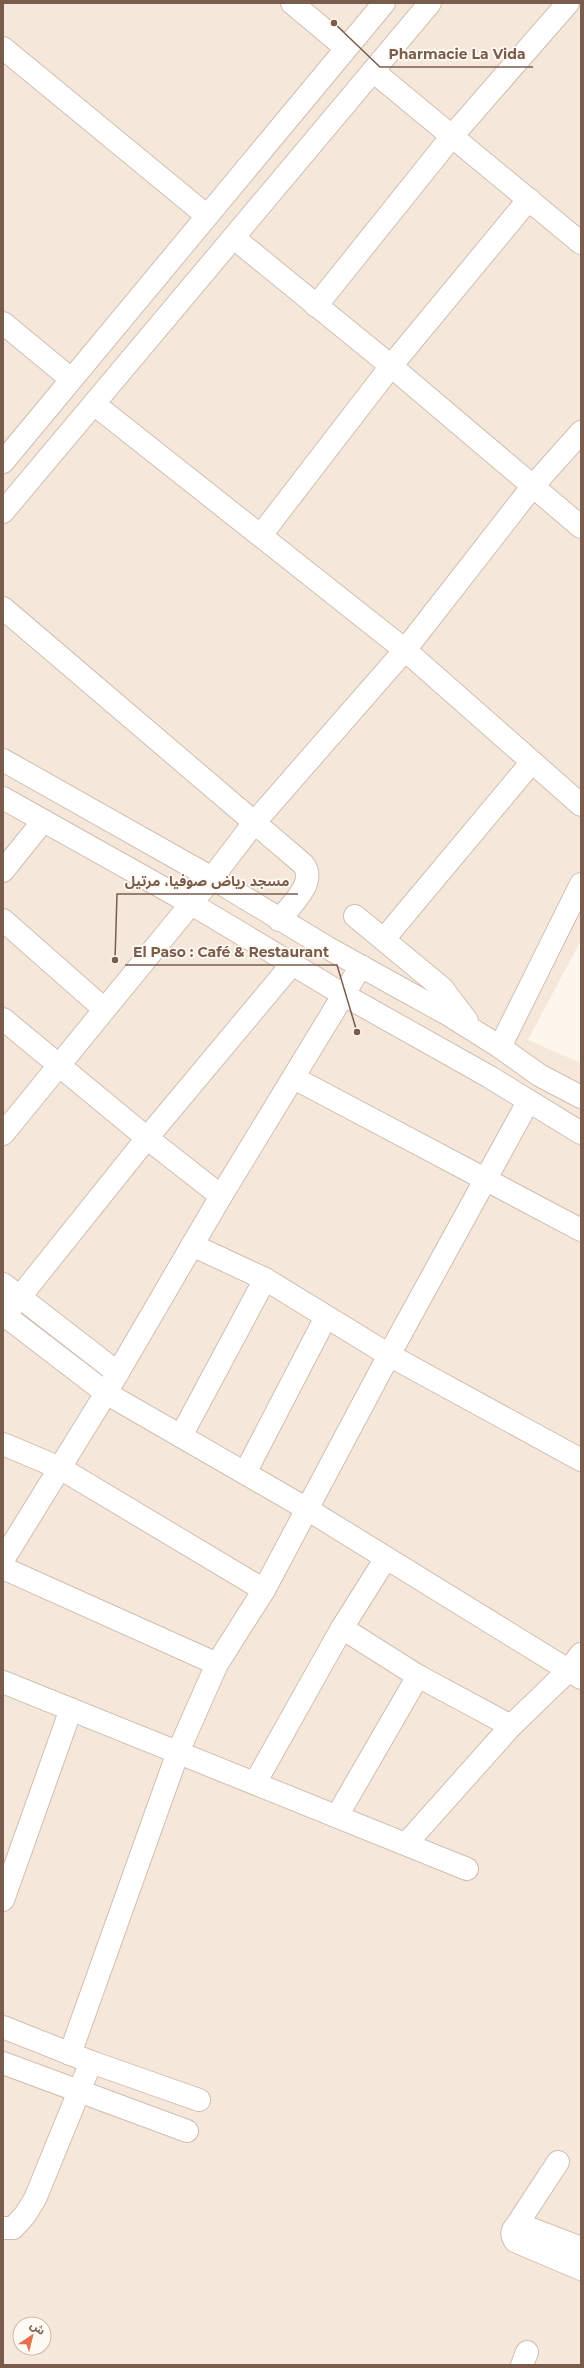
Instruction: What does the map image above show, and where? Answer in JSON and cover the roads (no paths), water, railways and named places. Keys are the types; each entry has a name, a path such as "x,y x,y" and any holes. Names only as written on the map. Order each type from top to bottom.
{"street":[{"path":"292,3 346,48"},
{"path":"3,462 206,215 384,3"},
{"path":"3,512 430,3"},
{"path":"316,306 453,135 568,3"},
{"path":"3,48 206,215"},
{"path":"373,71 453,135 581,243"},
{"path":"261,535 391,366 529,199"},
{"path":"234,238 391,366 581,527"},
{"path":"3,323 71,379"},
{"path":"94,404 404,650 531,763 581,805"},
{"path":"3,1134 190,903 212,878 254,823 404,650 532,487 581,432"},
{"path":"3,608 303,864 308,873 306,884 279,920"},
{"path":"3,760 212,878 279,920 474,1030 539,1075 581,1097"},
{"path":"384,939 531,763"},
{"path":"3,798 190,903 293,963 344,995 488,1076 528,1102 581,1133"},
{"path":"3,871 43,821"},
{"path":"500,1047 581,884"},
{"path":"355,916 442,988 474,1030"},
{"path":"3,920 104,1009"},
{"path":"293,963 147,1138 11,1290 4,1316 106,1393 307,1509 386,1558 577,1667 511,1726 406,1844"},
{"path":"3,1560 106,1393 221,1196 361,966"},
{"path":"3,1019 58,1066 221,1196"},
{"path":"294,1078 581,1230"},
{"path":"70,2054 178,1752 217,1664 264,1590 388,1355 484,1179 528,1102"},
{"path":"192,1245 265,1279 388,1355 579,1452"},
{"path":"181,1436 265,1279"},
{"path":"11,1290 118,1373"},
{"path":"245,1473 326,1317"},
{"path":"3,1444 60,1468 264,1590"},
{"path":"255,1783 342,1628 386,1558"},
{"path":"3,1568 217,1664"},
{"path":"342,1628 418,1676 511,1726"},
{"path":"337,1816 418,1676"},
{"path":"3,1682 467,1869"},
{"path":"3,1900 71,1709"},
{"path":"3,2027 91,2062 199,2100"},
{"path":"3,2228 13,2228 25,2215 35,2199 91,2062"},
{"path":"3,2063 79,2093 188,2131"},
{"path":"558,2162 516,2226 512,2236 515,2241 581,2269"},
{"path":"516,2226 521,2225 581,2248"}],"place":[{"name":"Pharmacie La Vida","path":"334,23"},
{"name":"مسجد رياض صوفيا، مرتیل","path":"115,960"},
{"name":"El Paso : Café & Restaurant","path":"357,1032"}]}
